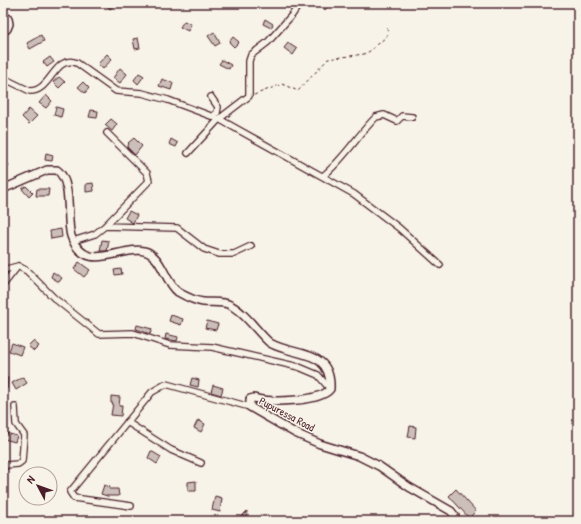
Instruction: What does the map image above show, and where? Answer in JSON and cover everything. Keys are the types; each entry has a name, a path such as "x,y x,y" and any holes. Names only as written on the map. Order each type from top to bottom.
{"main road":[{"path":"3,15 8,19 9,24 7,29 3,31"},
{"path":"3,189 47,170 52,169 61,173 68,198 70,232 73,241 82,252 98,257 134,250 145,251 152,255 159,263 171,285 186,297 201,302 230,305 270,343 278,348 316,357 326,370 330,380 330,389"},
{"name":"Pupuressa Road","path":"330,389 324,395 292,401 254,398 250,399 249,402 250,407 296,433 320,444 359,456 379,466 409,487 451,511 455,516 455,521"}],"street":[{"path":"188,153 216,118 249,96 249,61 251,55 268,42 301,4"},
{"path":"3,78 30,91 34,91 43,86 62,62 70,60 77,63 116,91 142,93 156,96 216,118 354,194 399,228 440,265"},
{"path":"211,97 218,107 216,118"},
{"path":"323,176 348,153 360,135 376,117 384,115 397,121 402,116 412,117"},
{"path":"73,241 95,234 105,226 149,181 150,178 147,173 107,133"},
{"path":"105,226 177,228 204,249 219,254 234,254 251,246"},
{"path":"3,285 18,266"},
{"path":"3,270 18,266 27,271 54,298 99,334 133,333 170,345 212,347 299,367 318,375 330,389"},
{"path":"131,506 74,498 70,492 152,392 166,384 250,407"},
{"path":"3,469 6,465 18,464 22,461 24,435 16,424 15,407"},
{"path":"127,422 172,450 201,463"}],"path":[{"path":"249,96 282,84 298,91 328,59 364,54 370,51 386,37 388,33 387,27"}],"building":[{"path":"105,3 117,3 110,9"},
{"path":"314,3 330,3 325,10"},
{"path":"265,19 273,24 271,28 263,24"},
{"path":"184,21 191,24 188,31 180,27"},
{"path":"214,32 220,43 215,46 208,36"},
{"path":"41,35 44,41 30,49 27,43"},
{"path":"233,37 239,42 234,47 229,42"},
{"path":"138,38 140,48 135,49 133,39"},
{"path":"288,43 297,49 293,55 284,48"},
{"path":"107,54 112,59 103,69 98,64"},
{"path":"50,57 54,62 47,67 43,62"},
{"path":"222,60 231,65 229,69 219,64"},
{"path":"120,68 127,74 120,83 113,78"},
{"path":"139,73 144,76 138,84 134,80"},
{"path":"59,77 65,82 59,88 53,82"},
{"path":"162,79 173,83 171,90 159,86"},
{"path":"83,82 89,88 85,93 78,87"},
{"path":"46,95 52,101 46,108 39,103"},
{"path":"56,107 63,109 61,117 54,115"},
{"path":"29,109 37,116 29,124 22,117"},
{"path":"91,110 98,111 97,118 89,117"},
{"path":"111,119 117,124 112,131 105,125"},
{"path":"134,138 142,146 135,155 127,147 129,144 128,143"},
{"path":"171,139 178,143 176,147 169,144"},
{"path":"46,153 53,155 52,161 45,160"},
{"path":"3,160 9,165 3,172"},
{"path":"93,183 94,191 86,192 86,184"},
{"path":"26,186 33,193 29,197 22,189"},
{"path":"37,189 49,189 48,196 36,196"},
{"path":"129,211 137,215 133,223 125,218"},
{"path":"61,229 62,237 51,239 50,231"},
{"path":"102,240 109,241 107,251 100,251"},
{"path":"79,262 90,270 84,277 74,269"},
{"path":"121,269 122,274 115,275 114,270"},
{"path":"53,272 62,278 59,282 51,277"},
{"path":"171,315 183,319 181,325 169,321"},
{"path":"207,321 218,324 216,330 205,328"},
{"path":"137,325 152,329 150,334 136,329"},
{"path":"166,334 178,337 177,341 165,339"},
{"path":"33,341 39,346 34,351 28,346"},
{"path":"12,343 23,347 20,355 9,351"},
{"path":"3,377 8,378 7,389 3,388"},
{"path":"23,377 27,383 16,390 12,383"},
{"path":"192,378 199,380 198,387 190,385"},
{"path":"213,385 223,388 221,395 211,392"},
{"path":"111,396 120,397 119,406 122,406 121,416 111,415 113,403 111,403"},
{"path":"198,420 205,424 201,432 194,428"},
{"path":"410,426 416,427 415,438 408,437"},
{"path":"6,433 17,436 15,442 4,439"},
{"path":"151,451 161,457 157,464 148,458"},
{"path":"196,481 196,491 188,491 188,482"},
{"path":"104,485 110,487 109,489 118,489 119,496 107,496 101,494"},
{"path":"456,489 476,511 469,518 449,496"},
{"path":"215,496 222,498 220,512 212,510"},
{"path":"247,511 246,521 244,521 240,518"}]}
